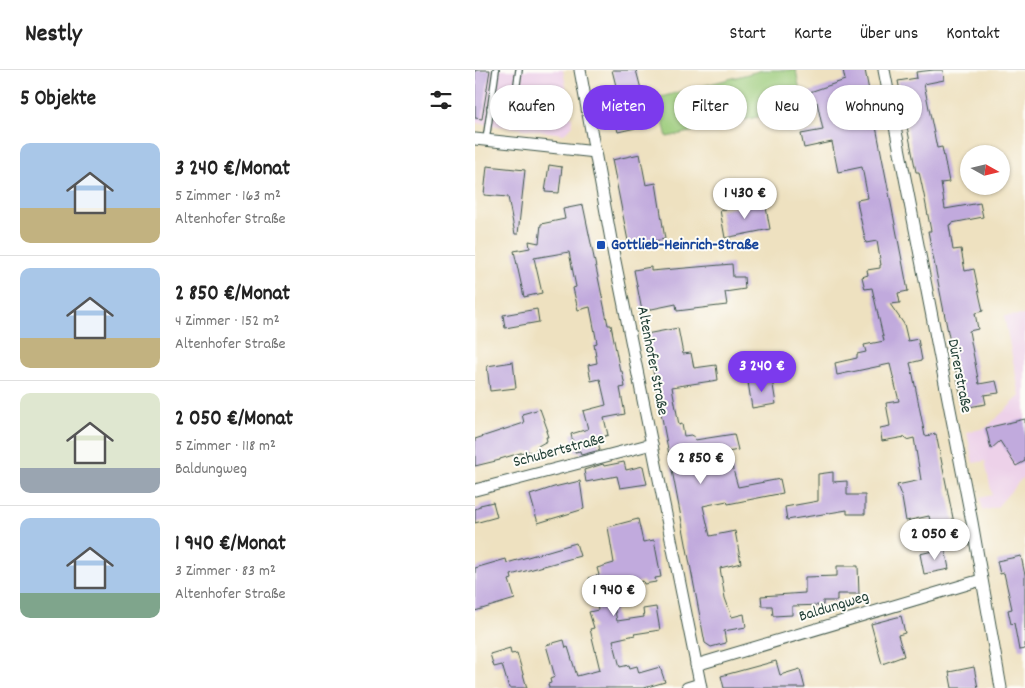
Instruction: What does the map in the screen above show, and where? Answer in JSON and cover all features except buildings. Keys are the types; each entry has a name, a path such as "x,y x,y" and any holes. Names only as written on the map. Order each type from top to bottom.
{"street":[{"name":"Altenhofer Straße","path":"580,70 611,241 701,686"},
{"name":"Dürerstraße","path":"884,70 972,522 1001,688"},
{"path":"480,139 596,152"},
{"name":"Schubertstraße","path":"475,490 652,444"},
{"name":"Baldungweg","path":"696,665 981,580"},
{"path":"687,688 701,686"}],"lane":[{"path":"494,85 496,70"},
{"path":"517,85 519,70"},
{"path":"480,139 490,108"}],"shaded area":[{"path":"475,70 563,70 566,85 490,85 490,125 475,123"},
{"path":"532,130 568,130 564,134"},
{"path":"1025,315 1025,475 997,507 983,511 980,498 992,495 985,461 973,463 967,432 986,428 1020,396 1004,316"}],"green space":[{"path":"763,70 796,70 799,85 757,85 757,117 747,119 747,85 706,85"},
{"path":"674,94 674,130 699,130 667,137 664,125 664,96"}],"place":[{"name":"Gottlieb-Heinrich-Straße","path":"601,245"}]}
